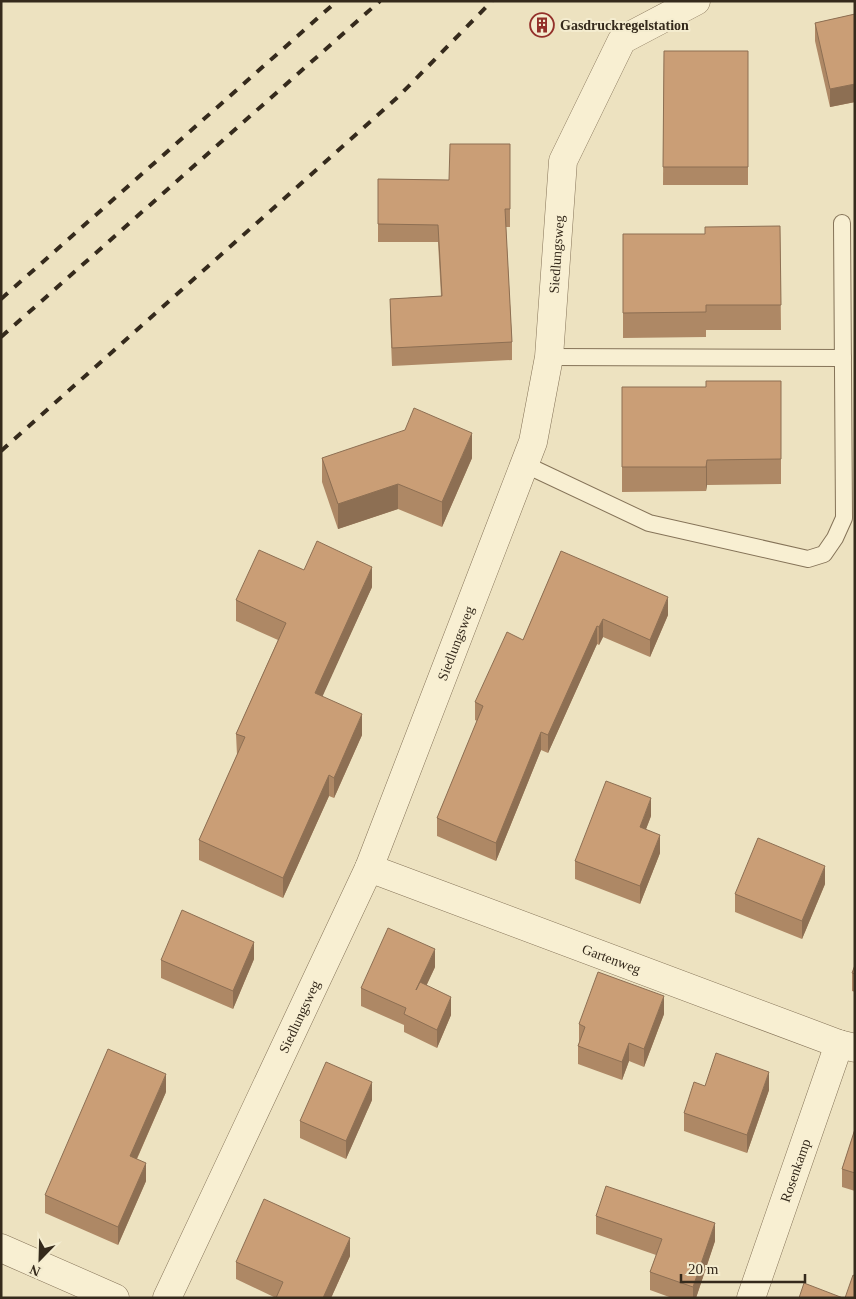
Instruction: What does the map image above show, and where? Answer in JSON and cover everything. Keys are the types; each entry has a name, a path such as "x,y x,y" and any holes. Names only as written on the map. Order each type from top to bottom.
{"street":[{"name":"Siedlungsweg","path":"167,1298 369,868 533,442 549,357 563,161 622,40 696,1"},
{"name":"Gartenweg","path":"369,868 847,1046"},
{"name":"Rosenkamp","path":"751,1298 847,1046"},
{"path":"1,1248 115,1298"}],"lane":[{"path":"524,464 648,523 808,559 824,554 835,538 844,518 842,224"},
{"path":"549,357 843,358"}],"building":[{"path":"855,14 855,84 830,89 815,23"},
{"path":"664,51 748,51 748,167 663,167"},
{"path":"450,144 510,144 510,209 505,209 512,342 392,348 390,299 442,296 438,225 378,224 378,179 449,180"},
{"path":"780,226 781,305 706,305 706,312 623,313 623,234 705,234 705,227"},
{"path":"706,381 781,381 781,459 707,460 706,467 622,467 622,387 706,387"},
{"path":"414,408 472,433 442,502 398,484 338,504 322,458 405,430"},
{"path":"317,541 372,567 315,693 362,714 334,778 329,775 283,878 199,840 245,737 236,734 286,623 236,600 259,550 304,570"},
{"path":"561,551 668,597 650,640 603,619 599,627 597,626 548,735 541,732 496,843 437,818 483,706 475,702 507,632 523,640"},
{"path":"606,781 651,798 640,827 660,835 640,886 575,861"},
{"path":"758,838 825,866 802,921 735,894"},
{"path":"182,910 254,942 233,991 161,960"},
{"path":"388,928 435,949 416,990 420,982 451,997 437,1030 404,1014 406,1008 361,988"},
{"path":"598,972 664,996 644,1049 629,1043 622,1062 578,1046 585,1027 579,1024"},
{"path":"108,1049 166,1074 130,1156 146,1163 118,1227 45,1195"},
{"path":"716,1053 769,1072 747,1135 684,1113 694,1082 705,1086"},
{"path":"326,1062 372,1082 346,1141 300,1121"},
{"path":"855,1129 855,1173 842,1169"},
{"path":"606,1186 715,1223 693,1287 650,1272 662,1239 596,1216"},
{"path":"264,1199 350,1238 323,1298 276,1298 283,1282 236,1262"},
{"path":"853,1275 855,1276 855,1298 845,1298"},
{"path":"804,1283 843,1298 799,1298"}],"railway":[{"path":"1,299 337,1"},
{"path":"1,337 380,1"},
{"path":"1,451 398,97 492,1"}],"place":[{"name":"Gasdruckregelstation","path":"542,25"}]}
